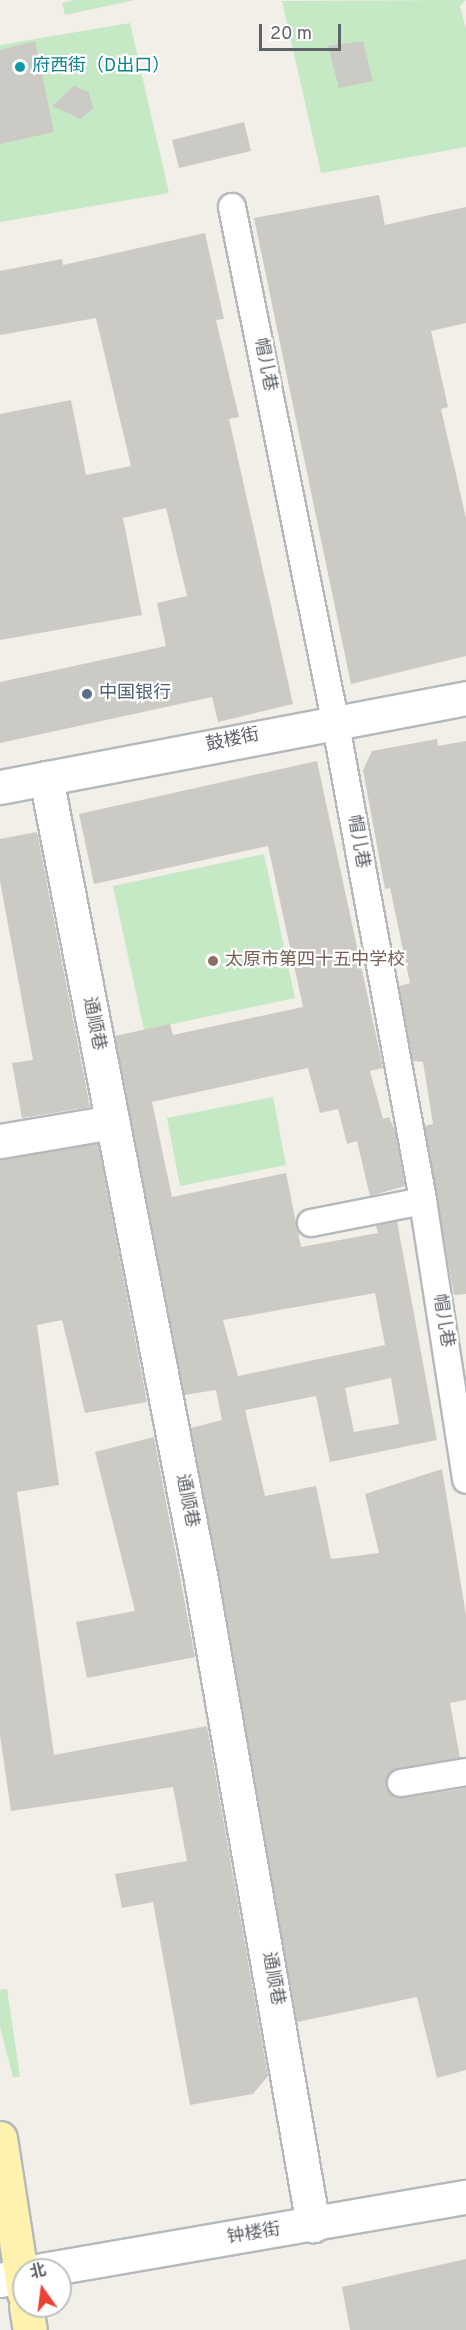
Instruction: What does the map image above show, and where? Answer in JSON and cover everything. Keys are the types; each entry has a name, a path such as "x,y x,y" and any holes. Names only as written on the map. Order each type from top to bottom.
{"main road":[{"path":"0,2138 19,2258"}],"street":[{"name":"帽儿巷","path":"232,207 336,726 423,1202 458,1374 466,1480"},
{"name":"鼓楼街","path":"0,787 47,783 466,698"},
{"name":"鼓楼街","path":"336,726 466,709"},
{"name":"鼓楼街","path":"0,798 47,783"},
{"name":"通顺巷","path":"47,783 205,1603 313,2225"},
{"path":"0,1141 112,1122"},
{"path":"311,1223 423,1202"},
{"path":"401,1783 466,1772"},
{"name":"钟楼街","path":"72,2273 466,2197"}],"green space":[{"path":"74,0 135,0 65,15 62,3"},
{"path":"466,0 460,6 466,29 466,147 321,173 282,1"},
{"path":"130,23 169,193 0,222 0,45"},
{"path":"264,854 295,998 144,1030 113,886"},
{"path":"273,1097 286,1165 180,1186 167,1118"},
{"path":"7,1989 20,2077 13,2077 0,2027 0,1990"}],"building":[{"path":"35,41 54,132 0,144 0,50"},
{"path":"363,41 373,81 339,88 328,46"},
{"path":"74,86 89,92 93,108 81,119 52,106"},
{"path":"244,122 251,151 179,168 172,140"},
{"path":"379,195 385,225 466,207 466,323 431,331 448,407 441,409 466,518 466,656 351,684 254,218"},
{"path":"205,233 224,319 216,320 239,417 229,419 293,704 218,722 212,697 0,743 0,682 166,646 157,603 187,596 166,508 123,518 142,615 0,640 0,414 71,400 86,475 131,466 96,318 0,335 0,271 62,259 63,265"},
{"path":"437,739 438,746 466,741 466,1294 454,1295 424,1126 433,1124 423,1062 413,1061 399,986 410,983 390,888 385,889 363,770 372,751"},
{"path":"317,761 383,1068 370,1071 383,1119 389,1117 395,1131 405,1186 370,1196 357,1141 347,1144 338,1109 320,1113 308,1068 152,1102 172,1197 286,1173 301,1247 378,1233 376,1226 397,1221 437,1440 330,1462 316,1396 245,1410 265,1496 316,1486 331,1559 379,1553 365,1494 442,1469 466,1615 466,1700 450,1703 460,1758 398,1768 386,1785 403,1798 466,1788 466,2070 437,2078 417,1997 297,2022 191,1428 222,1420 216,1390 184,1395 115,1036 170,1024 173,1035 303,1007 268,846 94,884 79,814","holes":["375,1293 385,1345 238,1376 223,1320","391,1378 399,1424 354,1432 345,1388"]},
{"path":"37,832 90,1107 22,1118 12,1063 33,1060 0,881 0,839"},
{"path":"98,1143 147,1402 85,1413 62,1320 37,1325 59,1485 17,1492 54,1755 207,1726 268,2076 253,2094 190,2105 153,1902 122,1908 115,1874 187,1861 173,1787 11,1811 0,1735 0,1159"},
{"path":"154,1437 195,1657 87,1678 76,1622 135,1611 95,1452"},
{"path":"466,2259 466,2330 350,2330 342,2287"}],"place":[{"name":"府西街（D出口）","path":"20,67"},
{"name":"中国银行","path":"87,694"},
{"name":"太原市第四十五中学校","path":"213,961"}]}
